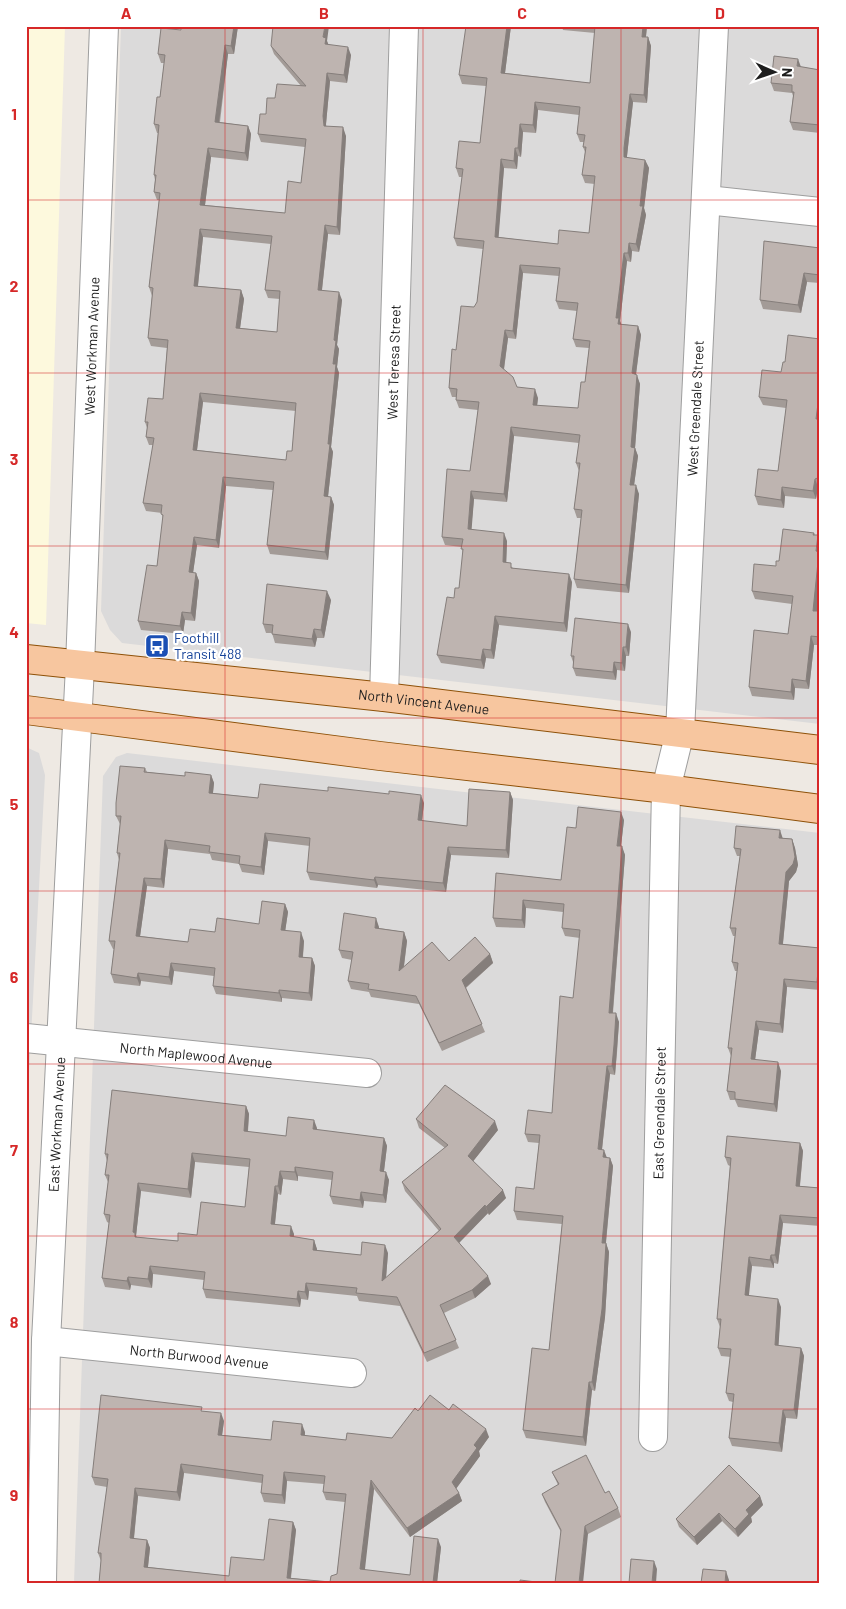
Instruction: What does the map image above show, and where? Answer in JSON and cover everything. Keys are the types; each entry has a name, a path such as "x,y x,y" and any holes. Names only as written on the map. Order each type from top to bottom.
{"main road":[{"name":"North Vincent Avenue","path":"26,659 384,697 820,750"},
{"path":"26,710 380,756 820,809"}],"street":[{"name":"West Workman Avenue","path":"80,666 104,26"},
{"name":"West Teresa Street","path":"384,697 404,26"},
{"name":"West Greendale Street","path":"666,789 680,732 714,26"},
{"path":"707,200 820,212"},
{"name":"East Workman Avenue","path":"42,1583 46,1341 80,666"},
{"name":"East Greendale Street","path":"653,1437 666,789"},
{"name":"North Maplewood Avenue","path":"26,1038 367,1073"},
{"name":"North Burwood Avenue","path":"46,1341 352,1372"}],"shaded area":[{"path":"26,26 65,26 46,625 26,623"},
{"path":"121,26 820,26 820,724 122,643 110,630 101,611"},
{"path":"26,747 39,753 45,775 26,1130"},
{"path":"127,753 820,833 820,1583 74,1583 103,776 116,757"}],"building":[{"path":"181,26 234,26 231,46 225,45 215,122 248,126 245,153 208,148 200,205 285,213 288,181 301,183 306,139 258,134 260,114 266,114 267,98 275,98 277,84 306,86 271,46 273,26 325,26 323,37 326,38 325,44 348,47 344,75 327,73 323,116 324,126 343,127 337,227 325,225 318,290 339,292 333,364 336,364 324,496 331,497 325,552 267,545 274,482 223,477 216,540 194,537 189,572 196,573 191,613 182,612 180,626 138,621 147,565 157,566 163,515 161,514 162,505 143,503 154,438 146,437 148,422 145,422 148,398 163,399 168,340 148,338 153,288 149,287 160,193 154,192 159,125 154,124 157,97 160,97 165,55 158,54 161,28 181,30","holes":["200,229 272,236 265,290 280,291 277,332 236,328 241,290 194,286","200,393 296,403 292,451 287,451 286,460 193,450"]},
{"path":"466,26 507,26 501,73 590,83 595,26 643,26 642,37 648,37 644,95 630,94 624,148 624,157 645,160 640,206 643,206 636,244 629,243 628,253 624,253 616,318 619,318 618,324 638,326 632,373 637,375 631,447 635,448 630,485 636,485 626,585 574,579 582,510 574,509 580,463 576,463 580,435 511,427 504,494 471,491 468,529 504,533 503,562 511,563 511,568 569,574 564,623 495,616 491,650 483,649 481,660 437,655 447,597 454,598 455,588 459,588 463,549 461,549 463,539 442,537 447,469 470,471 479,402 456,400 457,389 449,388 452,349 456,350 461,306 474,307 477,302 484,241 454,238 463,169 456,168 459,141 480,143 487,78 459,75","holes":["535,102 580,107 577,134 585,135 583,147 586,147 582,175 595,176 589,233 559,230 558,244 495,237 501,159 514,161 515,148 518,148 520,124 533,125","520,265 560,268 556,301 578,303 573,339 590,341 585,382 581,382 578,408 533,405 535,389 517,387 513,377 500,366 505,330 513,331"]},
{"path":"774,56 798,59 797,66 820,70 820,125 790,122 794,92 792,92 792,85 771,83"},
{"path":"764,241 820,248 820,275 804,273 798,305 760,300"},
{"path":"788,335 820,339 820,388 816,419 820,419 820,477 815,479 813,491 782,487 781,500 755,496 758,469 778,471 787,400 759,397 762,370 781,372 783,362 785,362"},
{"path":"783,529 818,535 816,551 819,552 813,611 820,611 820,637 811,636 806,681 792,679 791,692 749,687 754,630 788,634 793,596 752,591 754,564 776,566 776,561 779,561"},
{"path":"267,584 327,591 321,630 314,629 312,639 272,634 273,625 263,624"},
{"path":"575,618 628,624 626,647 623,647 622,663 614,662 613,672 573,668 574,656 571,656"},
{"path":"120,766 145,768 144,772 185,776 185,772 211,775 209,793 258,798 260,784 328,791 328,787 389,794 389,791 421,795 418,820 467,826 469,789 510,792 506,850 448,847 443,883 375,877 374,880 307,872 310,838 265,833 261,867 239,864 240,856 209,852 210,846 165,840 161,879 144,878 136,936 188,942 190,929 215,932 217,918 259,924 262,901 285,904 281,930 301,932 299,957 312,958 309,993 279,990 279,993 213,986 215,968 171,963 169,977 138,973 137,978 111,974 115,941 109,941 120,853 117,853 121,816 116,816 116,803"},
{"path":"578,807 621,812 617,846 622,846 609,1013 616,1013 614,1045 612,1066 607,1066 598,1149 604,1150 603,1157 610,1158 602,1243 606,1243 602,1309 592,1382 589,1382 583,1437 523,1430 532,1348 549,1350 563,1216 514,1211 516,1187 534,1189 540,1135 525,1134 528,1110 552,1113 560,996 573,998 580,930 562,928 564,904 523,900 522,920 493,918 496,873 561,880 567,827 576,828"},
{"path":"736,826 780,830 779,838 792,839 795,857 793,864 786,872 779,944 820,948 817,982 784,979 780,1024 756,1021 751,1059 778,1062 774,1104 735,1099 735,1092 727,1091 732,1048 728,1048 738,963 732,962 736,928 730,928 741,849 734,848"},
{"path":"344,913 376,918 375,928 404,932 399,971 432,942 449,961 475,937 490,954 462,980 482,1024 439,1043 416,996 368,989 369,984 348,981 353,952 339,950"},
{"path":"445,1085 495,1121 468,1156 503,1190 486,1207 485,1205 454,1237 488,1276 472,1290 440,1305 456,1340 424,1353 397,1297 356,1293 357,1288 306,1283 305,1292 298,1291 297,1299 203,1289 205,1272 150,1266 148,1279 128,1277 127,1281 102,1278 110,1215 104,1214 109,1175 105,1175 108,1154 105,1154 112,1090 246,1106 244,1131 286,1136 288,1117 314,1120 313,1129 384,1138 380,1171 386,1172 383,1195 361,1192 360,1200 330,1196 333,1172 295,1167 295,1172 280,1171 278,1186 275,1186 271,1224 291,1226 290,1236 314,1240 313,1250 361,1255 362,1242 385,1245 382,1281 441,1229 402,1182 448,1145 416,1119","holes":["192,1153 250,1159 245,1207 201,1202 197,1235 178,1233 178,1241 135,1237 133,1232 138,1183 188,1189"]},
{"path":"727,1136 800,1143 796,1186 820,1188 820,1218 780,1215 775,1255 771,1255 770,1260 749,1257 745,1295 778,1299 775,1345 801,1348 794,1410 783,1410 779,1443 729,1438 734,1394 726,1393 731,1349 718,1348 721,1319 717,1319 731,1158 725,1157"},
{"path":"101,1395 202,1407 201,1411 221,1413 218,1435 271,1440 273,1421 302,1424 301,1435 346,1440 347,1433 392,1438 415,1408 418,1411 430,1395 449,1410 453,1404 486,1429 474,1445 477,1448 452,1482 459,1493 407,1528 371,1480 360,1569 410,1575 414,1536 438,1539 433,1583 99,1583 101,1553 98,1553 108,1479 92,1477","holes":["181,1464 263,1475 261,1493 282,1495 284,1472 325,1476 323,1492 346,1494 337,1574 331,1576 330,1582 287,1578 293,1522 269,1519 264,1560 231,1557 229,1576 144,1567 147,1540 130,1538 135,1488 177,1492"]},
{"path":"586,1455 605,1493 609,1491 618,1508 585,1526 579,1583 555,1583 561,1530 542,1494 559,1484 552,1472"},
{"path":"729,1465 760,1496 746,1510 749,1514 735,1529 719,1513 694,1537 676,1519"},
{"path":"631,1559 654,1561 652,1583 629,1583"},
{"path":"703,1569 726,1571 725,1583 701,1583"},
{"path":"520,1580 544,1583 520,1583"}],"place":[{"name":"Foothill Transit 488","path":"157,646"}]}
